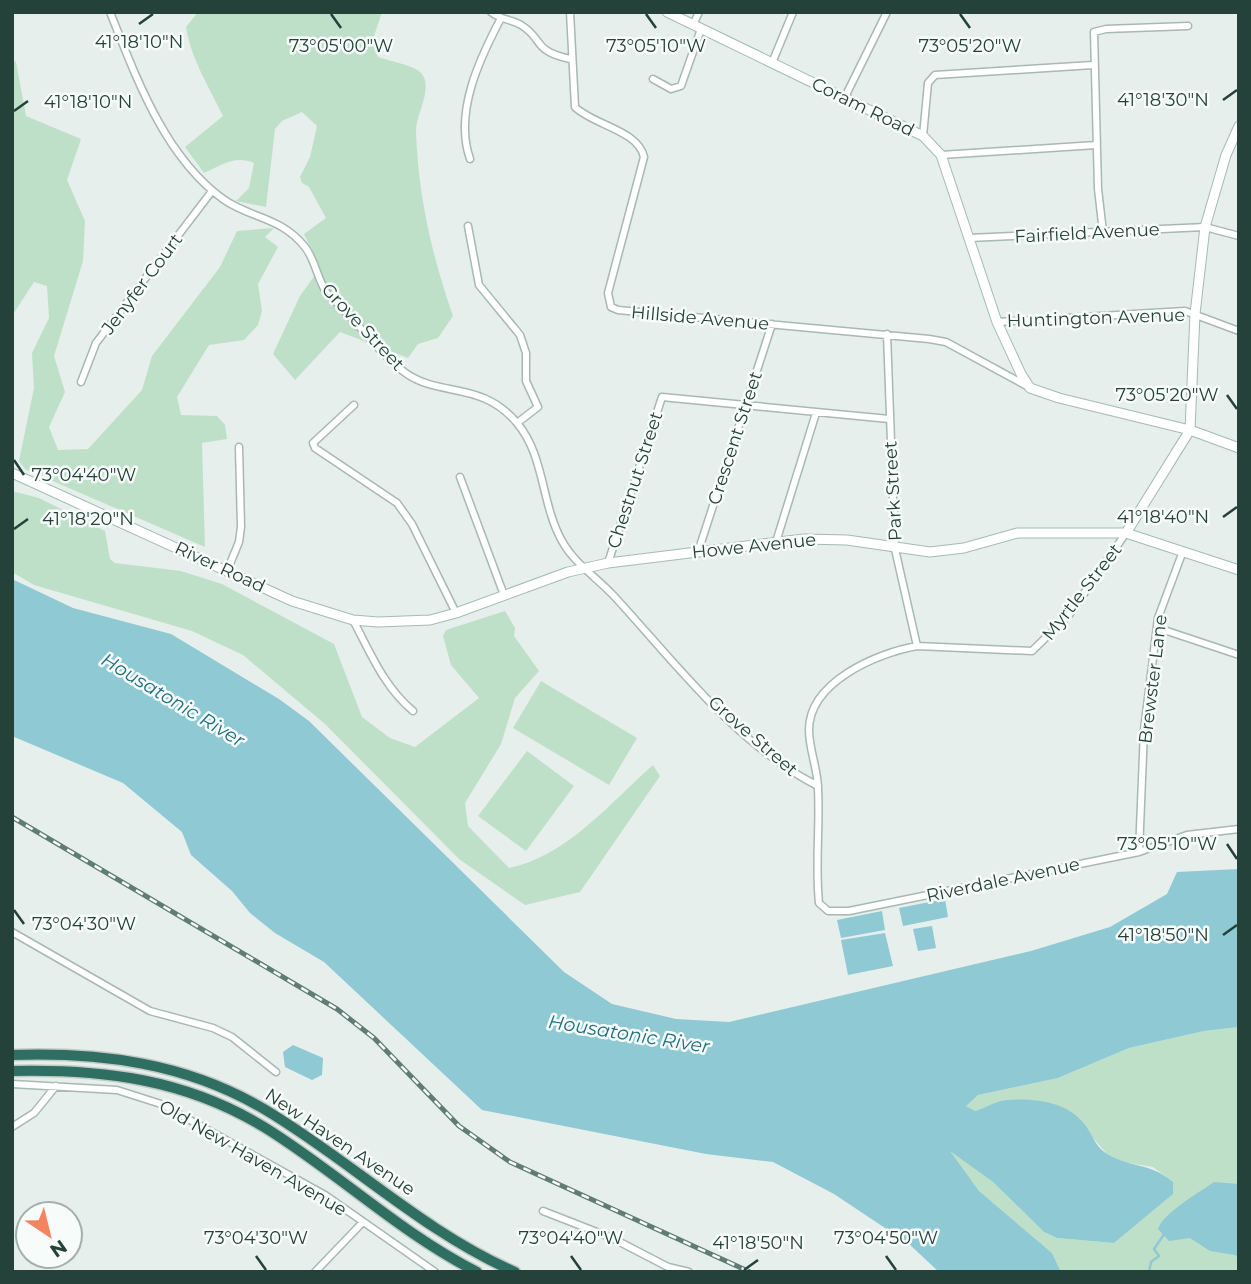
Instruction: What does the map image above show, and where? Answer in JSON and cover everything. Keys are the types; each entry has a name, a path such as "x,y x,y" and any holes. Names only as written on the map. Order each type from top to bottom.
{"highway":[{"name":"New Haven Avenue","path":"12,1055 60,1053 114,1057 162,1067 229,1091 269,1111 442,1233 515,1272"},
{"name":"New Haven Avenue","path":"12,1071 82,1070 159,1083 240,1114 301,1153 411,1231 477,1272"},
{"path":"301,1153 312,1141"}],"main road":[{"name":"Coram Road","path":"667,12 923,136 940,155 997,321 1030,388"},
{"name":"Myrtle Street","path":"1126,533 1190,430 1195,314 1205,227 1226,155 1239,126"},
{"path":"1030,388 1050,396 1190,430 1239,448"},
{"name":"River Road","path":"12,473 292,601 353,620"},
{"name":"Howe Avenue","path":"353,620 397,622 457,614 504,595 608,563 823,538 895,548 947,551 1017,533 1126,533 1239,570"}],"street":[{"name":"Grove Street","path":"110,12 159,124 212,191 241,209 273,220 289,232 312,258 321,285 328,295 409,375 484,398 517,423 534,453 554,525 571,555 720,712 778,761 818,786"},
{"path":"491,12 500,20 523,25 544,50 570,59"},
{"name":"Hillside Avenue","path":"570,12 570,59 575,107 583,115 637,143 644,157 608,293 611,307 618,310 887,334 946,342 1030,388"},
{"path":"653,79 671,89 681,86 699,12"},
{"path":"772,63 793,12"},
{"path":"845,97 887,12"},
{"path":"470,159 467,118 472,85 484,51 500,20"},
{"path":"1103,232 1096,145 1092,49 1094,32 1188,26"},
{"path":"923,136 928,83 934,75 1093,65"},
{"path":"940,155 1096,145"},
{"name":"Jenyfer Court","path":"81,382 96,343 212,191"},
{"path":"468,226 479,285 516,327 524,344 526,381 538,407 517,423"},
{"name":"Fairfield Avenue","path":"969,238 1205,227 1239,236"},
{"name":"Huntington Avenue","path":"997,321 1185,312 1239,331"},
{"name":"Crescent Street","path":"698,552 772,324"},
{"name":"Park Street","path":"887,334 895,548 917,646"},
{"name":"Chestnut Street","path":"608,563 662,397 746,405"},
{"path":"354,405 313,443 314,448 397,503 412,524 457,614"},
{"path":"746,405 889,419"},
{"path":"776,542 816,413"},
{"path":"228,571 239,542 241,527 239,447"},
{"path":"460,477 504,595"},
{"name":"Myrtle Street","path":"818,895 818,786 809,732 811,717 832,686 854,670 885,654 917,646 1032,651 1049,638 1126,533"},
{"name":"Brewster Lane","path":"1139,852 1144,730 1158,618 1183,551"},
{"path":"353,620 384,679 399,700 413,711"},
{"path":"1158,628 1239,655"},
{"name":"Riverdale Avenue","path":"818,895 823,908 849,911 1139,852 1187,835 1239,830"},
{"path":"12,932 150,1011 213,1028 232,1037 276,1072"},
{"name":"Old New Haven Avenue","path":"12,1084 117,1090 161,1104 325,1195 436,1272"},
{"path":"12,1126 34,1113 56,1086"},
{"path":"543,1211 612,1238 668,1267 689,1272"},
{"path":"315,1272 362,1223"}],"green space":[{"path":"198,12 382,12 372,42 378,57 415,69 425,80 425,94 416,131 417,155 433,248 453,316 438,338 418,344 408,358 340,332 295,380 273,354 300,296 320,268 304,234 326,218 309,187 302,183 300,177 310,157 317,126 302,112 282,121 275,129 266,207 236,201 249,188 254,163 235,161 204,173 185,147 223,116 201,73 188,39 186,27"},
{"path":"12,59 16,62 26,116 81,139 67,180 85,221 83,261 54,356 65,392 49,427 58,450 88,449 142,390 152,356 220,267 237,231 274,228 265,237 278,247 258,284 262,311 258,325 244,340 209,345 177,397 181,415 217,416 225,425 227,439 202,443 205,547 25,469 19,461 34,388 32,353 49,318 47,286 34,282 12,316"},
{"path":"12,491 39,498 105,531 110,559 115,563 181,571 222,584 334,644 362,717 390,738 415,747 479,698 451,665 443,636 446,630 505,611 515,628 514,636 539,671 515,698 501,744 465,803 468,826 509,868 530,862 569,840 653,765 660,776 580,892 525,905 459,859 325,724 243,655 192,631 34,585 12,572"},
{"path":"541,681 637,738 609,785 513,728"},
{"path":"527,751 574,786 526,851 478,816"},
{"path":"1239,1027 1239,1272 1061,1272 1052,1253 979,1191 947,1148 993,1182 1044,1232 1057,1238 1114,1243 1168,1198 1173,1182 1153,1167 1122,1162 1107,1154 1070,1112 1032,1100 1005,1100 975,1111 965,1106 978,1095 1058,1078 1129,1048 1204,1031"}],"water":[{"name":"Housatonic River","path":"12,579 73,608 171,634 279,699 309,721 564,972 612,1004 676,1019 729,1022 1031,951 1110,927 1167,894 1177,872 1239,869 1239,1027 1204,1031 1129,1048 1058,1078 978,1095 966,1106 975,1111 1002,1101 1017,1100 1060,1106 1079,1118 1105,1152 1117,1159 1157,1172 1173,1182 1173,1194 1114,1243 1057,1238 1044,1232 993,1182 950,1151 979,1191 1052,1253 1061,1272 939,1272 909,1244 834,1194 773,1162 706,1154 482,1110 324,962 275,933 250,913 232,891 191,855 182,832 123,783 12,736"},
{"path":"945,899 948,917 903,926 899,908"},
{"path":"882,911 885,930 841,938 837,920"},
{"path":"932,926 936,948 918,951 913,929"},
{"path":"885,933 893,966 848,975 841,940"},
{"path":"293,1045 323,1058 322,1075 312,1080 285,1067 283,1052"},
{"path":"1214,1182 1239,1184 1239,1258 1210,1251 1190,1238 1169,1241 1158,1229 1174,1210"}],"waterway":[{"path":"1149,1272 1151,1262 1159,1256 1154,1249 1165,1233"}],"railway":[{"path":"12,817 337,1009 374,1038 459,1126 510,1162 750,1272"}]}
